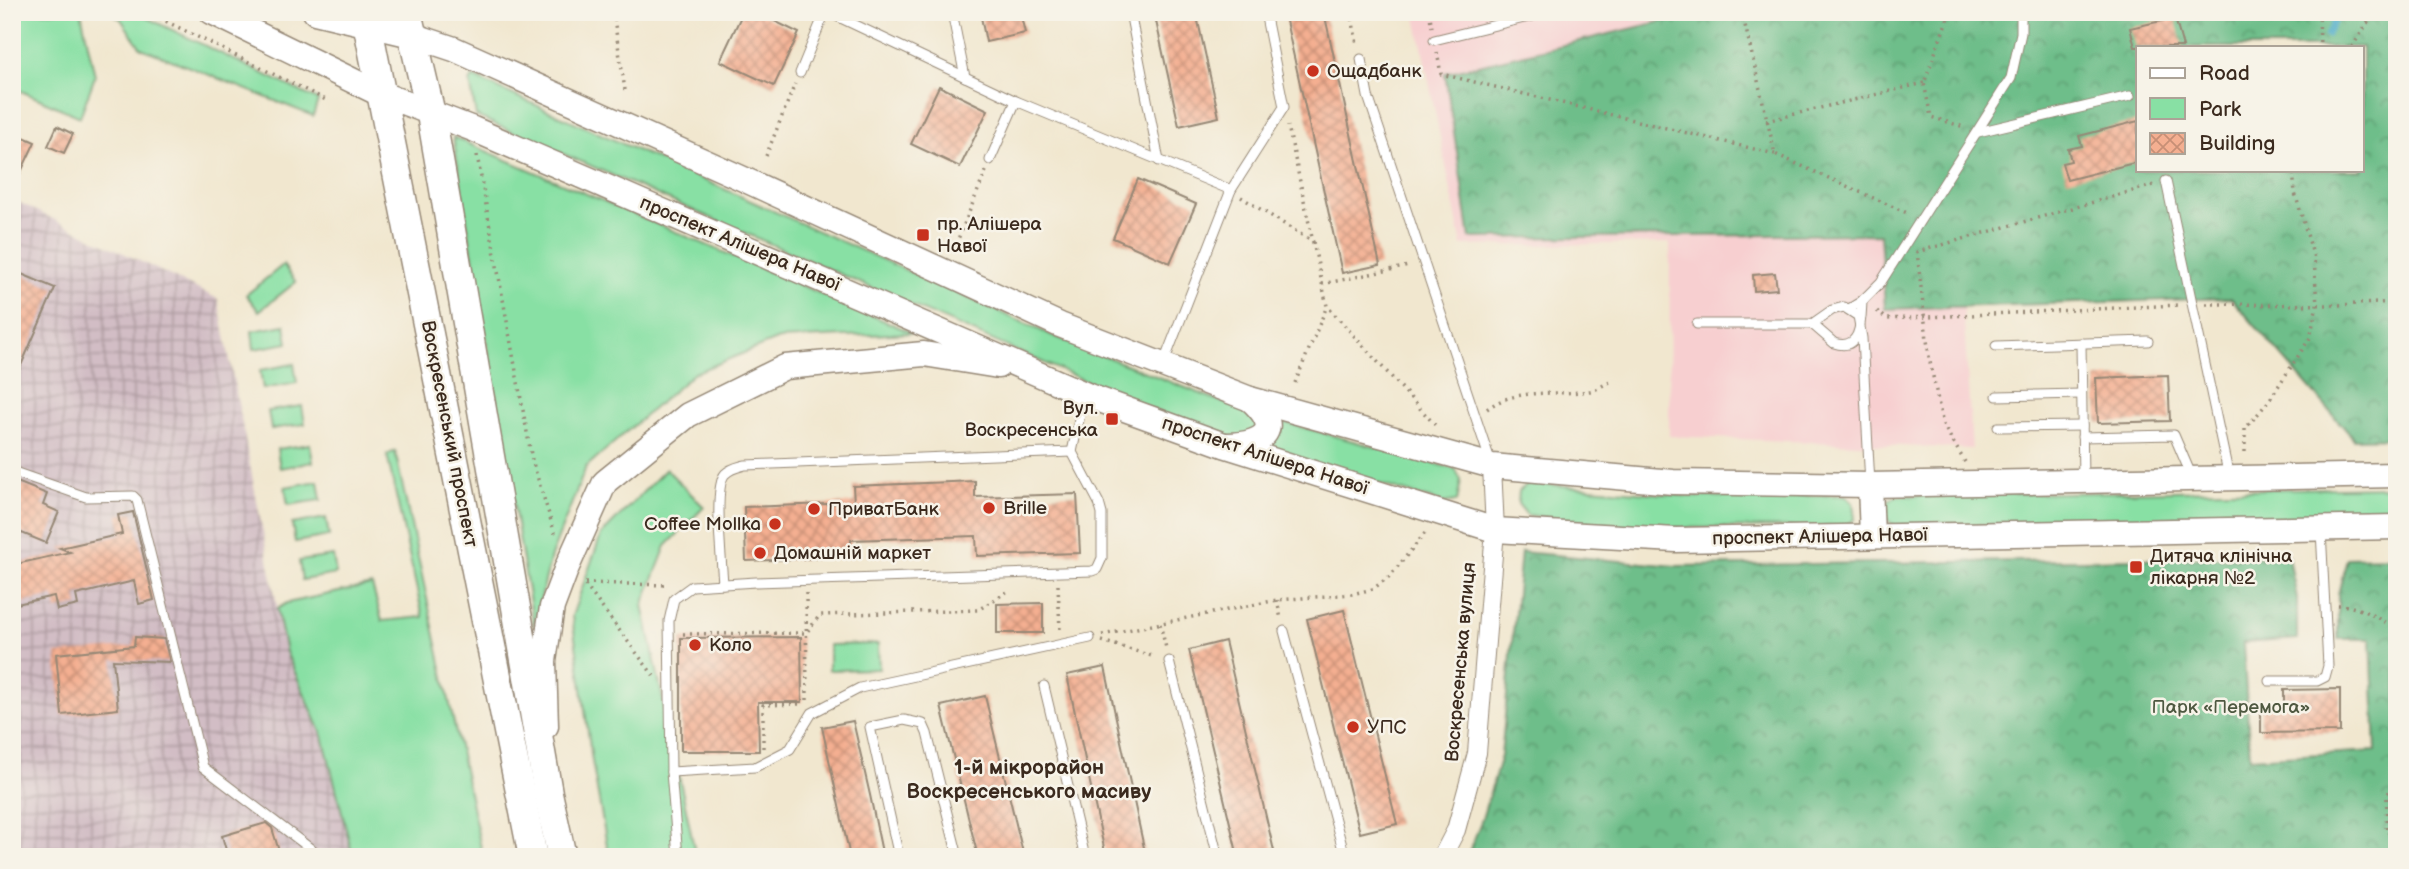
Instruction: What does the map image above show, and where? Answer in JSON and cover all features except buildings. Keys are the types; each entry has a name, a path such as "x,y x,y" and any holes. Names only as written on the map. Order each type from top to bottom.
{"main road":[{"name":"Воскресенський проспект","path":"367,19 533,857"},
{"name":"Воскресенський проспект","path":"409,23 430,114 548,793 562,857"}],"street":[{"name":"проспект Алішера Навої","path":"212,12 383,95 473,130 1089,396 1224,445 1495,530 1676,540 2397,527"},
{"path":"315,12 409,23 454,49 1059,325 1250,399 1492,466 1673,482 1870,485 2397,475"},
{"path":"548,793 544,661 552,607 575,574 606,482 688,415 785,367 924,354 1038,373"},
{"path":"1224,445 1248,445 1265,435 1268,423 1265,412 1250,399"},
{"name":"Воскресенська вулиця","path":"1442,857 1456,830 1477,753 1495,530 1492,466"},
{"path":"1870,485 1872,536"}],"lane":[{"path":"800,73 826,12 1016,101 1231,190"},
{"path":"952,12 965,77"},
{"path":"1130,12 1159,161"},
{"path":"1163,365 1231,190 1284,107 1265,12"},
{"path":"1434,40 1549,12"},
{"path":"1849,309 1862,301 1883,280 2011,78 2021,33 2021,12"},
{"path":"1360,59 1368,96 1492,466"},
{"path":"1978,132 2130,96"},
{"path":"990,160 1016,101"},
{"path":"2166,181 2229,478"},
{"path":"1862,301 1870,485"},
{"path":"1697,324 1812,324 1838,308 1849,309 1858,316 1861,326 1854,341"},
{"path":"1826,336 1823,324 1828,314"},
{"path":"1812,324 1839,345 1854,341"},
{"path":"1854,341 1863,352"},
{"path":"1996,346 2148,341"},
{"path":"2081,343 2083,481"},
{"path":"1997,396 2081,394"},
{"path":"678,857 671,772 671,610 674,599 692,586 1092,571 1100,565 1102,558 1102,514 1072,452 1080,415 1089,396"},
{"path":"1998,427 2082,426"},
{"path":"2082,437 2174,435 2193,479"},
{"path":"723,584 718,490 726,472 734,468 746,465 1072,452"},
{"path":"12,468 17,473 86,497 133,496 137,500 204,767 311,849 317,857"},
{"path":"2269,681 2317,681 2325,677 2328,666 2321,528"},
{"path":"1284,631 1345,857"},
{"path":"671,772 755,767 790,749 812,713 860,688 1090,638"},
{"path":"1169,661 1218,857"},
{"path":"1044,686 1085,857"},
{"path":"899,857 870,727 904,719 923,724 928,733 958,857"}],"path":[{"path":"147,12 326,100"},
{"path":"613,12 625,90"},
{"path":"1351,12 1360,59"},
{"path":"1429,12 1441,74 1775,154 1922,220"},
{"path":"1742,12 1775,154"},
{"path":"1950,12 1924,83 1931,117 1978,132"},
{"path":"2319,12 2320,46"},
{"path":"2353,46 2375,12"},
{"path":"766,156 800,73"},
{"path":"1766,121 1924,83"},
{"path":"1284,107 1327,306 1440,430"},
{"path":"473,130 532,460 575,574 670,697"},
{"path":"956,244 990,160"},
{"path":"2245,452 2245,429 2268,402 2310,338 2317,305 2314,258 2295,193 2293,172"},
{"path":"1967,467 1943,425 1929,357 1917,252 2166,181"},
{"path":"1231,190 1313,242"},
{"path":"1322,285 1423,263"},
{"path":"1862,301 1887,319 2191,304 2317,305 2397,302"},
{"path":"1295,383 1327,306"},
{"path":"1473,413 1483,414 1498,401 1518,396 1592,391 1610,382"},
{"path":"1090,638 1277,600 1352,594 1373,589 1404,561 1428,529"},
{"path":"1057,572 1060,644"},
{"path":"806,633 820,615 978,611 1038,573"},
{"path":"575,574 692,586"},
{"path":"805,580 807,704"},
{"path":"2325,605 2346,605 2397,630"},
{"path":"1090,638 1169,661 1160,624"},
{"path":"677,634 806,633"},
{"path":"763,754 763,705 807,704 818,699"},
{"path":"2397,780 2387,795 2386,831 2397,838"}],"shaded area":[{"path":"1415,12 2032,12 1956,194 1972,449 1669,436 1670,243 1462,246"},
{"path":"12,199 218,299 286,652 323,736 353,857 12,857"}],"green space":[{"path":"12,12 81,12 95,76 80,117 12,87"},
{"path":"116,12 135,12 318,100 313,116 141,48 120,18 116,17"},
{"path":"1701,12 2397,12 2397,438 2354,439 2231,298 1885,309 1880,234 1470,238 1445,73"},
{"path":"473,77 1051,335 1247,412 1455,469 1461,480 1457,501 1443,503 1201,431 476,116 470,82"},
{"path":"453,137 913,333 779,339 694,373 586,467 551,556 534,627"},
{"path":"283,265 296,282 259,311 246,295"},
{"path":"285,325 288,343 254,349 252,331"},
{"path":"294,364 297,383 263,389 260,370"},
{"path":"302,406 305,424 271,429 268,411"},
{"path":"310,444 313,462 280,468 277,449"},
{"path":"395,451 483,857 353,857 323,736 286,652 277,609 287,603 372,585 382,621 423,617 387,455"},
{"path":"666,469 704,507 666,546 643,605 696,857 609,857 592,761 572,616 601,535"},
{"path":"318,481 321,500 288,505 285,487"},
{"path":"1529,483 1698,497 1845,495 1853,503 1855,519 1843,527 1640,528 1527,515 1518,504 1519,491"},
{"path":"2397,487 2397,518 1895,526 1885,518 1886,503 1897,496"},
{"path":"326,518 329,536 295,542 292,524"},
{"name":"Парк «Перемога»","path":"1521,552 1676,566 2289,557 2297,598 2297,639 2243,643 2250,758 2376,751 2371,639 2338,639 2338,594 2347,558 2397,557 2397,857 1467,857 1501,756"},
{"path":"333,556 336,574 302,580 299,561"},
{"path":"878,644 879,669 829,670 829,645"}],"waterway":[{"path":"2327,35 2340,12"}],"place":[{"name":"Ощадбанк","path":"1313,71"},
{"name":"пр. Алішера Навої","path":"923,235"},
{"name":"Вул. Воскресенська","path":"1112,419"},
{"name":"Brille","path":"989,508"},
{"name":"ПриватБанк","path":"814,509"},
{"name":"Coffee Mollka","path":"775,524"},
{"name":"Домашній маркет","path":"760,553"},
{"name":"Дитяча клінічна лікарня №2","path":"2136,567"},
{"name":"Коло","path":"695,645"},
{"name":"УПС","path":"1353,727"}],"district":[{"name":"1-й мікрорайон Воскресенського масиву","path":"1029,779"}]}
